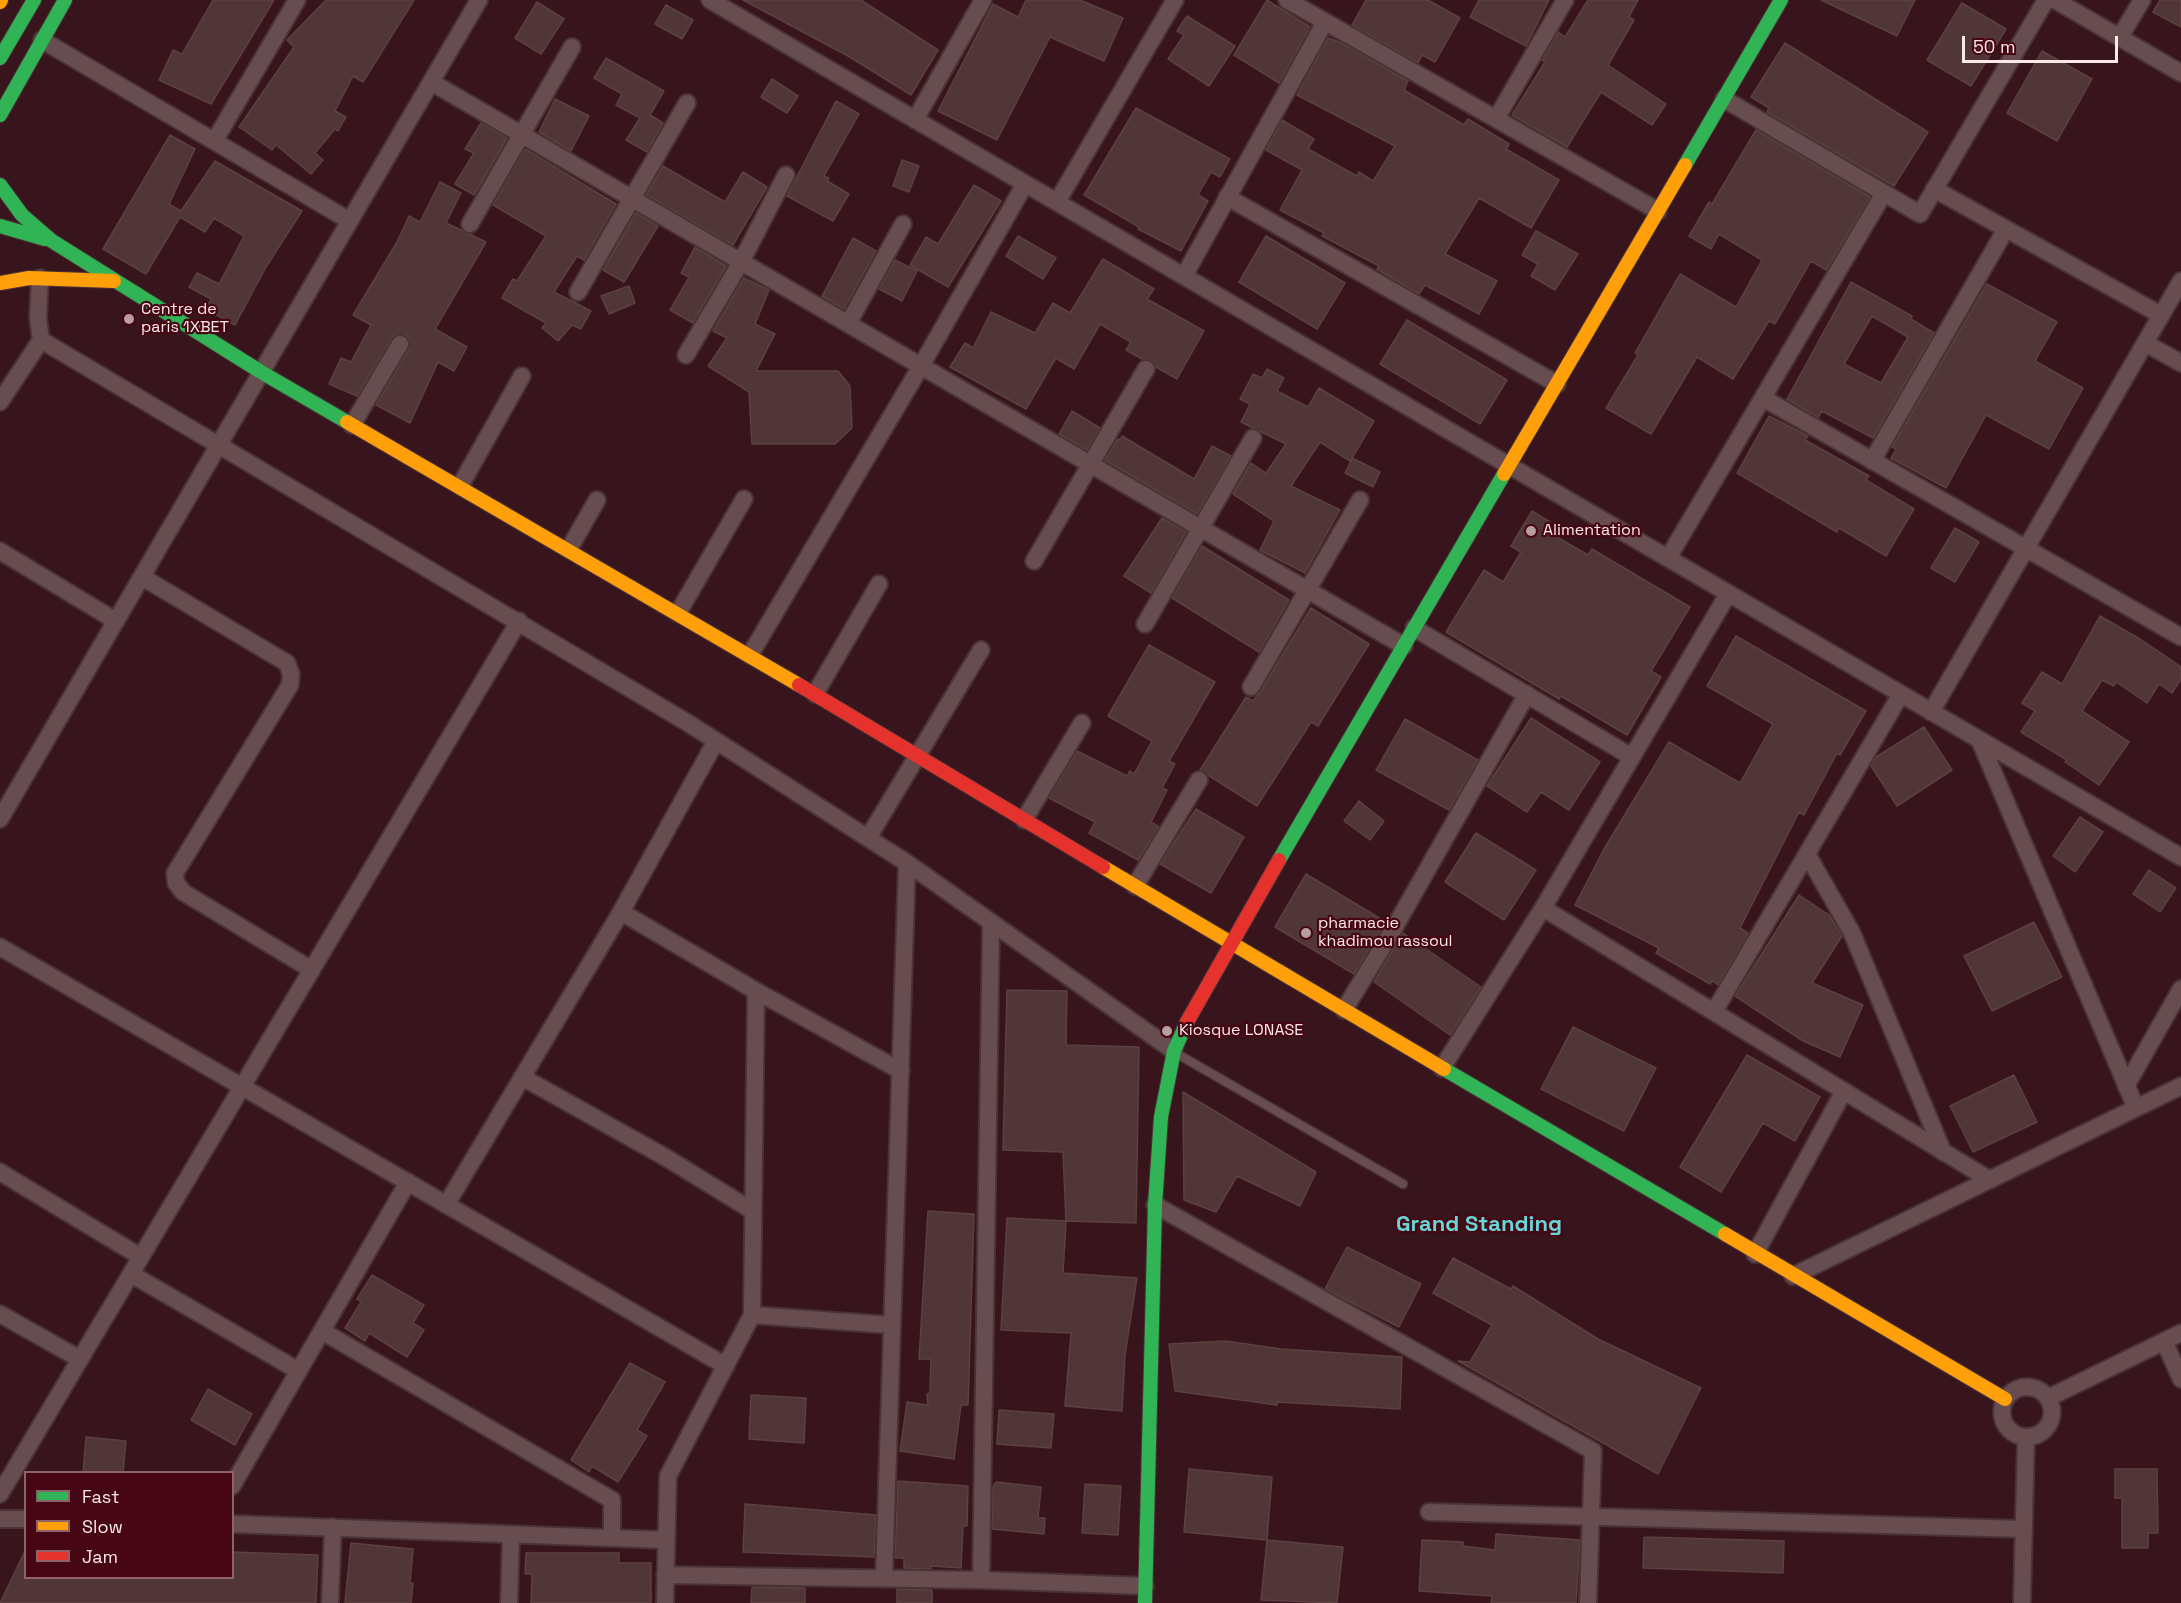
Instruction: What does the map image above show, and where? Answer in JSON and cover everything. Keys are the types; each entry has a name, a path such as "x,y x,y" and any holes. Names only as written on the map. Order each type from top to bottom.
{"street":[{"path":"0,58 34,0"},
{"path":"0,115 65,0"},
{"path":"215,140 297,0"},
{"path":"0,819 479,0"},
{"path":"710,0 728,4 915,120 2181,858"},
{"path":"915,120 983,0"},
{"path":"1057,202 1175,0"},
{"path":"1287,0 1658,211"},
{"path":"1496,119 1565,0"},
{"path":"1145,1603 1155,1205 1161,1117 1174,1051 1194,1006 1230,943 1781,0"},
{"path":"1724,99 1920,214 2046,0"},
{"path":"2055,0 2181,73"},
{"path":"2120,37 2142,0"},
{"path":"1184,276 1325,22"},
{"path":"42,40 350,221"},
{"path":"470,224 572,47"},
{"path":"431,82 1404,646"},
{"path":"578,292 687,104"},
{"path":"686,355 741,262 786,176"},
{"path":"750,655 921,366 1025,184"},
{"path":"0,185 22,215 52,241 261,372 750,655 1230,943 1755,1254 2005,1399"},
{"path":"1934,189 2161,315"},
{"path":"1668,558 1884,193"},
{"path":"1227,198 1557,384"},
{"path":"848,324 903,224"},
{"path":"0,226 52,241"},
{"path":"1872,461 2006,229"},
{"path":"0,283 40,278 114,281"},
{"path":"0,402 41,340 38,318 40,278"},
{"path":"1931,712 2181,281"},
{"path":"41,340 519,621 716,741 907,863 1174,1051"},
{"path":"2145,343 2181,363"},
{"path":"352,425 400,344"},
{"path":"1034,561 1146,369"},
{"path":"460,486 522,376"},
{"path":"1763,398 2181,637"},
{"path":"1144,624 1253,438"},
{"path":"678,613 744,499"},
{"path":"568,549 597,500"},
{"path":"1251,687 1360,500"},
{"path":"0,551 116,621"},
{"path":"142,577 287,663 291,674 290,685 175,873 176,883 183,892 312,970"},
{"path":"815,694 879,584"},
{"path":"1442,1068 1543,908 1728,594"},
{"path":"0,1494 519,621"},
{"path":"1414,628 1632,757"},
{"path":"868,838 981,650"},
{"path":"1344,1010 1393,930 1527,694"},
{"path":"1715,1010 1901,694"},
{"path":"1024,820 1082,723"},
{"path":"446,1205 621,912 716,741"},
{"path":"1980,741 2136,1108"},
{"path":"1135,886 1199,780"},
{"path":"1807,854 1852,933 1943,1152"},
{"path":"884,1578 890,1325 907,863"},
{"path":"1543,908 1715,1010 1990,1180"},
{"path":"621,912 756,991 901,1071"},
{"path":"981,1580 991,923"},
{"path":"0,947 726,1366"},
{"path":"2126,1086 2181,989"},
{"path":"665,1603 668,1476 752,1315 756,991"},
{"path":"522,1077 665,1157 753,1211"},
{"path":"1793,1276 2181,1086"},
{"path":"1755,1254 1844,1091"},
{"path":"0,1172 141,1257"},
{"path":"234,1483 408,1182"},
{"path":"1155,1205 1593,1451 1588,1603"},
{"path":"130,1274 299,1371"},
{"path":"0,1314 80,1359"},
{"path":"752,1315 890,1325"},
{"path":"322,1331 612,1500 612,1538"},
{"path":"2049,1398 2181,1333"},
{"path":"2164,1341 2181,1379"},
{"path":"2026,1386 2043,1391 2049,1398 2053,1411 2049,1424 2039,1434 2026,1437 2017,1435 2004,1424 2002,1407 2010,1392 2026,1386"},
{"path":"2022,1603 2026,1437"},
{"path":"1429,1512 2023,1529"},
{"path":"0,1519 24,1520"},
{"path":"234,1524 666,1540"},
{"path":"330,1603 333,1527"},
{"path":"509,1603 511,1534"},
{"path":"665,1575 981,1580 1145,1586"}],"lane":[{"path":"1174,1051 1403,1184"}],"building":[{"path":"213,0 274,0 211,104 159,80 173,50 182,54"},
{"path":"326,0 414,0 363,82 353,76 335,111 346,117 338,131 335,129 315,153 323,160 311,174 276,145 272,150 239,127 294,47 287,40"},
{"path":"743,0 861,0 938,50 911,95 848,56"},
{"path":"1026,0 1080,0 1123,18 1104,61 1050,37 997,140 938,111 993,4 1018,17"},
{"path":"1267,0 1310,27 1279,83 1234,55"},
{"path":"1366,0 1428,0 1460,18 1435,62 1422,55 1418,63 1352,25"},
{"path":"1479,0 1549,0 1526,46 1470,17"},
{"path":"1588,0 1638,0 1629,17 1634,20 1608,65 1666,104 1652,125 1601,92 1567,147 1512,115 1545,62 1542,60 1558,32 1565,37"},
{"path":"1821,0 1915,0 1897,36"},
{"path":"2160,0 2181,0 2181,27 2153,12"},
{"path":"537,2 564,19 541,54 515,38"},
{"path":"1962,3 2006,29 1971,86 1927,60"},
{"path":"666,5 693,20 682,39 655,24"},
{"path":"1187,16 1235,46 1209,86 1168,59 1184,35 1177,31"},
{"path":"1328,38 1342,43 1408,81 1404,90 1464,125 1468,119 1509,144 1506,149 1559,180 1531,228 1479,198 1445,254 1497,281 1479,314 1425,285 1419,294 1377,269 1379,266 1322,236 1324,233 1280,210 1302,170 1266,150 1282,120 1314,139 1308,149 1357,176 1359,172 1373,181 1395,146 1297,95"},
{"path":"1785,43 1928,132 1894,186 1767,112 1769,108 1751,97"},
{"path":"2042,51 2092,79 2057,141 2007,113"},
{"path":"606,58 664,91 650,115 663,123 647,152 626,140 640,118 616,105 622,94 594,78"},
{"path":"772,79 798,96 787,113 761,97"},
{"path":"555,99 589,116 571,151 539,132"},
{"path":"836,101 859,114 824,176 829,178 827,181 849,194 833,221 787,196"},
{"path":"1136,108 1230,159 1220,177 1211,172 1198,195 1208,201 1181,251 1138,229 1139,227 1084,195"},
{"path":"481,123 507,138 474,195 455,184 474,153 465,149"},
{"path":"1756,130 1870,197 1826,270 1811,261 1775,324 1769,321 1733,379 1697,357 1651,434 1606,408 1638,355 1635,353 1680,274 1736,307 1762,260 1719,234 1711,249 1689,236 1709,202 1712,204"},
{"path":"170,135 195,149 169,204 181,211 215,161 302,211 266,267 235,325 206,309 211,299 189,287 197,273 219,284 244,236 214,218 205,232 180,217 146,274 103,249"},
{"path":"525,149 616,204 584,260 577,256 554,292 591,311 581,329 572,325 558,341 542,328 546,323 502,298 513,279 517,281 546,236 493,205"},
{"path":"902,160 919,166 909,192 893,186"},
{"path":"663,166 725,202 743,172 767,187 733,245 646,195"},
{"path":"440,182 461,193 446,223 486,242 435,329 467,347 454,371 438,362 410,423 376,405 409,349 409,339 405,335 395,335 391,339 357,396 329,384 341,358 351,362 371,325 353,315 397,242 409,216 420,222"},
{"path":"974,185 1001,201 948,287 910,265 926,237 938,244"},
{"path":"636,213 658,226 624,282 603,270"},
{"path":"1536,231 1578,254 1555,290 1531,276 1538,264 1522,255"},
{"path":"1018,236 1056,258 1043,279 1006,256"},
{"path":"1266,236 1345,283 1317,329 1239,282"},
{"path":"853,238 876,251 844,309 822,296"},
{"path":"695,247 726,266 693,323 670,310 689,277 681,273"},
{"path":"1103,259 1154,289 1147,299 1204,331 1177,379 1156,367 1151,360 1142,359 1126,350 1131,342 1100,324 1074,369 1056,358 1026,409 950,367 965,343 973,348 991,312 1035,333 1053,303 1070,313"},
{"path":"895,260 917,271 902,301 879,289"},
{"path":"744,278 769,290 755,324 775,334 756,371 838,371 850,386 852,428 835,444 752,444 749,392 708,366 727,338 713,331"},
{"path":"1851,282 1912,316 1911,319 1934,333 1873,438 1822,411 1818,418 1787,399","holes":["1872,316 1908,337 1881,383 1844,364"]},
{"path":"1987,284 2057,322 2035,361 2083,388 2049,449 1986,415 1946,488 1891,458 1896,449 1892,447"},
{"path":"629,286 635,303 609,314 601,296"},
{"path":"1407,320 1507,380 1480,424 1380,364"},
{"path":"1267,369 1284,378 1277,391 1308,407 1319,388 1374,421 1352,458 1380,472 1373,487 1345,473 1352,459 1350,461 1320,442 1291,486 1340,510 1305,573 1260,550 1274,521 1233,494 1251,463 1266,473 1286,444 1241,422 1250,404 1240,399 1253,374 1262,378"},
{"path":"1072,411 1100,428 1087,450 1059,434"},
{"path":"1769,416 1808,436 1805,440 1869,476 1866,480 1914,509 1886,556 1839,528 1837,532 1737,473"},
{"path":"1122,436 1194,479 1212,446 1231,456 1197,514 1105,460"},
{"path":"1532,511 1550,522 1545,530 1588,555 1592,549 1690,607 1651,671 1661,677 1627,735 1561,696 1559,699 1446,632 1484,570 1503,582 1521,552 1511,546"},
{"path":"1162,518 1186,532 1151,593 1124,576"},
{"path":"1955,528 1979,542 1955,582 1931,568"},
{"path":"1202,546 1289,600 1259,652 1172,598"},
{"path":"1311,608 1369,644 1318,726 1311,722 1257,806 1200,770 1246,697 1253,701 1260,692"},
{"path":"2100,616 2140,639 2181,667 2181,679 2172,693 2159,684 2147,703 2116,682 2114,686 2102,680 2082,711 2129,742 2099,785 2065,762 2067,760 2021,732 2035,711 2022,703 2042,672 2062,684"},
{"path":"1736,636 1866,711 1840,755 1837,753 1804,815 1799,812 1740,928 1748,933 1718,985 1712,981 1710,984 1656,953 1659,948 1575,905 1604,849 1669,742 1740,783 1773,724 1707,686"},
{"path":"1149,645 1215,682 1169,761 1175,764 1162,788 1167,790 1151,822 1159,827 1138,860 1089,833 1095,822 1049,798 1077,751 1127,776 1130,771 1134,774 1152,741 1108,716"},
{"path":"1531,718 1600,762 1569,810 1541,792 1527,812 1487,786"},
{"path":"1405,719 1478,760 1449,810 1376,770"},
{"path":"1924,727 1952,770 1897,806 1871,766 1876,757"},
{"path":"1359,801 1384,821 1370,840 1344,821"},
{"path":"1196,809 1244,837 1211,893 1160,864"},
{"path":"2080,817 2103,832 2075,872 2053,856"},
{"path":"1476,833 1536,870 1504,920 1445,882"},
{"path":"2149,870 2176,888 2160,912 2133,894"},
{"path":"1306,874 1386,922 1354,974 1275,927"},
{"path":"1799,895 1829,915 1842,936 1812,983 1863,1005 1840,1057 1803,1041 1735,996"},
{"path":"2034,922 2062,977 1992,1011 1964,956"},
{"path":"1403,933 1481,987 1450,1035 1374,982"},
{"path":"1007,990 1067,991 1066,1045 1139,1047 1136,1223 1066,1221 1063,1152 1003,1150"},
{"path":"1573,1027 1656,1068 1624,1131 1541,1089"},
{"path":"1747,1055 1820,1097 1795,1141 1763,1123 1721,1192 1680,1167"},
{"path":"2014,1075 2037,1122 1973,1152 1950,1106"},
{"path":"1183,1092 1316,1172 1300,1206 1237,1176 1216,1212 1184,1200"},
{"path":"928,1211 974,1214 968,1405 961,1405 954,1459 900,1451 907,1402 928,1405 927,1394 930,1393 931,1359 919,1359"},
{"path":"1007,1218 1066,1221 1063,1273 1137,1278 1125,1355 1122,1411 1065,1406 1071,1333 1001,1330"},
{"path":"1347,1247 1421,1284 1399,1327 1325,1289"},
{"path":"1453,1258 1511,1289 1513,1286 1598,1339 1701,1388 1658,1474 1458,1361 1470,1362 1492,1325 1433,1293"},
{"path":"372,1275 424,1305 413,1323 424,1330 407,1357 369,1333 365,1341 345,1328 361,1302 357,1299"},
{"path":"1226,1341 1281,1349 1402,1357 1400,1409 1277,1402 1277,1405 1175,1391 1169,1344"},
{"path":"630,1363 665,1382 637,1430 647,1436 618,1482 592,1466 589,1472 571,1460"},
{"path":"208,1389 252,1414 235,1445 191,1420"},
{"path":"751,1395 806,1398 804,1443 749,1439"},
{"path":"999,1410 1054,1414 1051,1448 997,1444"},
{"path":"86,1437 126,1441 123,1471 83,1471"},
{"path":"1189,1469 1272,1477 1267,1540 1184,1532"},
{"path":"2115,1469 2157,1469 2158,1533 2148,1533 2148,1548 2122,1548 2122,1498 2115,1498"},
{"path":"898,1481 968,1486 967,1526 963,1526 961,1568 931,1566 931,1569 904,1568 904,1558 895,1558"},
{"path":"996,1482 1041,1487 1038,1518 1045,1518 1044,1534 992,1529 993,1487"},
{"path":"1085,1484 1121,1486 1118,1535 1082,1533"},
{"path":"745,1504 876,1515 874,1557 743,1552"},
{"path":"1496,1534 1580,1540 1576,1603 1491,1603 1492,1596 1419,1591 1422,1540 1463,1542 1463,1546 1495,1550"},
{"path":"1644,1537 1784,1541 1783,1573 1643,1568"},
{"path":"1267,1540 1343,1547 1337,1603 1261,1600"},
{"path":"351,1543 413,1549 411,1603 345,1603"},
{"path":"234,1552 318,1555 316,1603 0,1603 24,1553 24,1579 234,1579"},
{"path":"526,1553 619,1553 619,1563 651,1563 651,1603 531,1603 532,1574 525,1574"},
{"path":"752,1587 805,1588 805,1603 751,1603"},
{"path":"897,1589 932,1590 932,1603 897,1603"}],"traffic: fast":[{"path":"0,58 34,0"},
{"path":"0,115 65,0"},
{"path":"1685,165 1781,0"},
{"path":"0,185 22,215 52,241 261,372 347,422"},
{"path":"0,226 45,239"},
{"path":"1279,860 1504,474"},
{"path":"1145,1603 1155,1205 1161,1117 1174,1051 1187,1022"},
{"path":"1444,1069 1725,1234"}],"traffic: slow":[{"path":"1504,474 1685,165"},
{"path":"0,283 29,278 114,281"},
{"path":"347,422 799,685"},
{"path":"1103,867 1444,1069"},
{"path":"1725,1234 2005,1399"}],"traffic: jam":[{"path":"799,685 1103,867"},
{"path":"1187,1022 1279,860"}],"place":[{"name":"Centre de paris 1XBET","path":"129,319"},
{"name":"Alimentation","path":"1531,531"},
{"name":"pharmacie khadimou rassoul","path":"1306,933"},
{"name":"Kiosque LONASE","path":"1167,1031"}],"district":[{"name":"Grand Standing","path":"1479,1225"}]}
